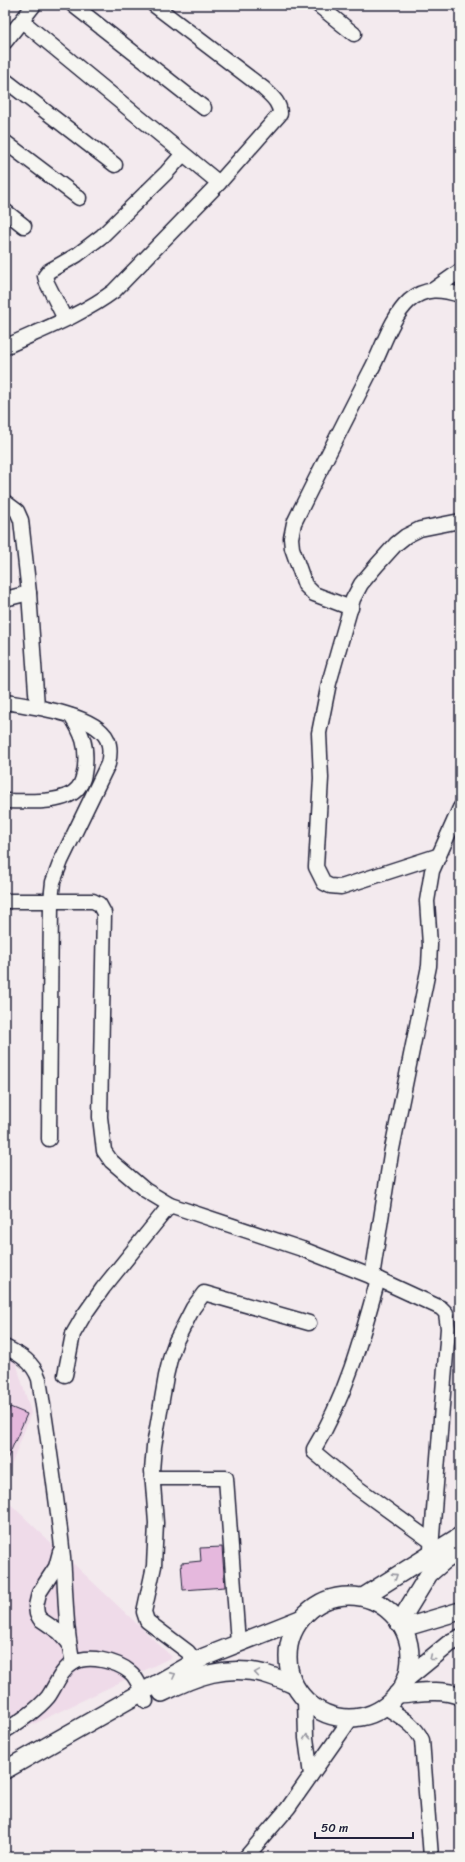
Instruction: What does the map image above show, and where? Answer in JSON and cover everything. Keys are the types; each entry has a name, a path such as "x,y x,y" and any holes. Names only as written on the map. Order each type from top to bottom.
{"main road":[{"path":"362,1597 432,1547 460,1536"},
{"path":"401,1626 429,1574 444,1561 460,1551"},
{"path":"345,1596 362,1597 379,1604 392,1614 401,1626 409,1651 410,1662 406,1679 397,1694 384,1706 369,1714 352,1717 334,1716 318,1709 305,1699 294,1685 288,1668 288,1651 292,1634 300,1619 313,1607 328,1599 345,1596"},
{"path":"401,1626 460,1611"},
{"path":"5,1782 196,1662 238,1643 300,1619"},
{"path":"406,1679 450,1644 460,1638"},
{"path":"5,1770 144,1696 193,1678 224,1671 243,1671 265,1674 294,1685"},
{"path":"397,1694 437,1692 460,1696"}],"street":[{"path":"7,34 22,21 34,5"},
{"path":"73,5 204,108"},
{"path":"5,347 65,319 114,291 219,183 280,114 280,108 277,101 263,88 154,5"},
{"path":"318,5 354,34"},
{"path":"22,21 219,183"},
{"path":"5,80 115,165"},
{"path":"5,142 79,198"},
{"path":"65,319 45,276 49,271 77,255 102,236 168,172 183,154"},
{"path":"5,211 24,226"},
{"path":"433,290 460,271"},
{"path":"351,608 314,594 305,585 292,548 292,532 298,516 393,324 409,302 418,295 441,289 460,295"},
{"path":"5,502 17,511 21,520 29,593 37,706"},
{"path":"437,856 341,887 330,886 324,883 316,867 320,778 320,727 329,684 351,608 361,584 401,540 420,529 460,521"},
{"path":"5,599 29,593"},
{"path":"5,702 37,706 71,716 87,723 103,732 108,740 110,752 108,764 53,882 51,900 49,1140"},
{"path":"5,801 43,801 65,797 77,789 83,777 85,743 81,732 71,716"},
{"path":"432,1547 314,1452 314,1448 331,1419 357,1352 375,1278 391,1154 429,966 430,946 427,901 432,871 437,856 460,808"},
{"path":"5,901 93,901 99,904 104,913 100,1104 101,1137 104,1151 122,1172 145,1190 170,1205 302,1249 375,1278 441,1308 446,1313 448,1321 429,1574"},
{"path":"65,1375 73,1334 84,1315 103,1288 170,1205"},
{"path":"196,1662 188,1652 144,1617 153,1578 155,1551 156,1523 152,1478 154,1446 171,1355 193,1308 204,1293 309,1323"},
{"path":"5,1347 28,1360 39,1379 62,1548 69,1643 73,1663"},
{"path":"152,1478 226,1478 238,1643"},
{"path":"62,1548 56,1567 39,1593 36,1606 37,1614 40,1619 59,1632 69,1643"},
{"path":"5,1731 35,1710 51,1692 64,1670 73,1663 81,1660 93,1658 118,1666 131,1673 144,1696"},
{"path":"305,1699 306,1738 312,1775"},
{"path":"384,1706 417,1730 422,1740 431,1857"},
{"path":"246,1857 288,1808 352,1717"}],"shaded area":[{"path":"5,1355 15,1359 31,1413 5,1482"},
{"path":"5,1499 172,1657 5,1738"}],"building":[{"path":"10,1407 27,1414 5,1464 5,1420"},
{"path":"222,1547 225,1587 183,1590 181,1563 201,1561 200,1548"}]}
